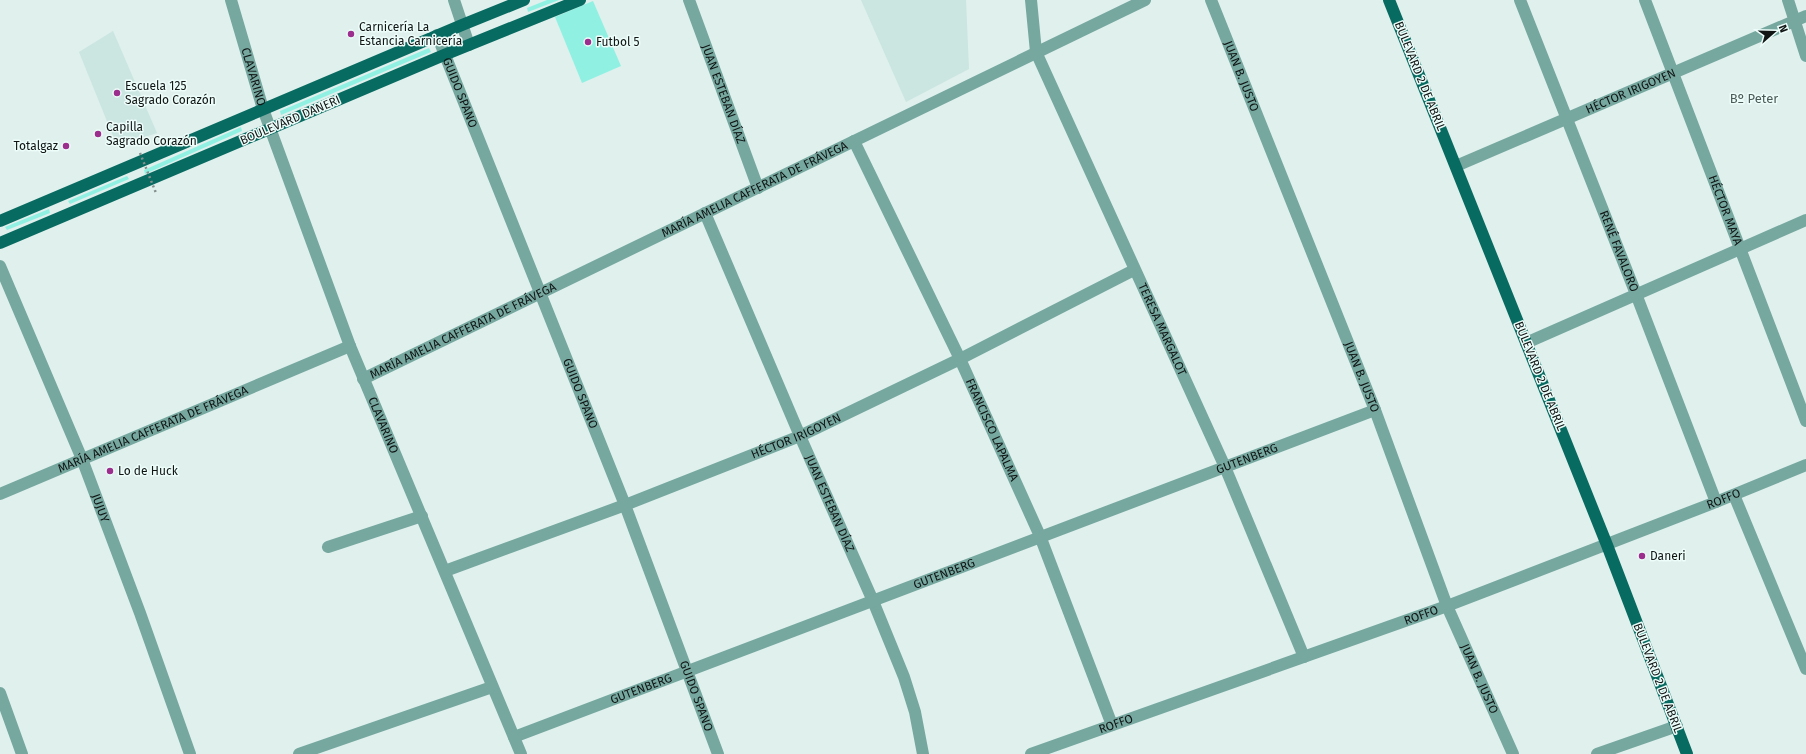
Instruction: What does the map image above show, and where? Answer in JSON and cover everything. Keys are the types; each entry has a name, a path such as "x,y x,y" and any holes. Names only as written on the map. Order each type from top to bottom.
{"main road":[{"name":"BOULEVARD DANERI","path":"0,243 444,55 580,0"},
{"name":"BULEVARD 2 DE ABRIL","path":"1389,0 1607,545 1687,754"},
{"name":"BOULEVARD DANERI","path":"0,221 133,166 462,25 520,2"},
{"path":"520,2 522,24"},
{"path":"133,166 141,183"},
{"path":"57,197 65,216"}],"street":[{"name":"CLAVARINO","path":"231,0 263,109 350,346 521,754"},
{"path":"454,0 469,45"},
{"name":"JUAN ESTEBAN DÍAZ","path":"689,0 758,188"},
{"name":"TERESA MARGALOT","path":"1031,0 1036,52 1225,467 1304,656"},
{"name":"MARÍA AMELIA CAFFERATA DE FRÁVEGA","path":"363,379 1145,0"},
{"name":"JUAN B. JUSTO","path":"1211,0 1375,410 1447,606 1513,754"},
{"name":"RENÉ FAVALORO","path":"1520,0 1716,502"},
{"name":"HÉCTOR MAYA","path":"1645,0 1674,72 1806,421"},
{"path":"1788,0 1800,18 1806,56"},
{"name":"HÉCTOR IRIGOYEN","path":"1456,166 1800,18"},
{"name":"GUIDO SPANO","path":"437,36 625,505 718,754"},
{"name":"FRANCISCO LAPALMA","path":"854,141 960,359 1040,536 1112,725"},
{"name":"JUAN ESTEBAN DÍAZ","path":"705,213 800,436 873,601 904,677 915,712 923,754"},
{"path":"1526,343 1806,220"},
{"name":"JUJUY","path":"0,266 82,458 140,612 190,754"},
{"name":"HÉCTOR IRIGOYEN","path":"444,571 625,505 800,436 960,359 1134,270"},
{"name":"MARÍA AMELIA CAFFERATA DE FRÁVEGA","path":"0,494 82,458 350,346"},
{"name":"GUTENBERG","path":"514,737 1375,410"},
{"name":"ROFFO","path":"1032,754 1447,606 1607,545 1806,465"},
{"path":"1734,495 1806,669"},
{"path":"328,547 422,516"},
{"path":"299,754 492,687"},
{"path":"0,693 22,754"},
{"path":"1597,754 1677,726"}],"path":[{"path":"140,153 156,193"}],"shaded area":[{"path":"861,0 966,0 969,69 906,102"},
{"name":"Escuela 125 Sagrado Corazón","path":"113,31 157,133 117,146 79,52"}],"green space":[{"path":"547,0 559,0 528,12 527,8"},
{"name":"Futbol 5","path":"593,1 621,66 582,83 555,17"},
{"path":"429,48 431,52 281,115 280,111"},
{"path":"241,127 242,131 145,174 144,170"},
{"path":"127,176 129,179 70,204 68,201"},
{"path":"49,209 50,213 7,230 5,227"}],"place":[{"name":"Carnicería La Estancia Carnicería","path":"351,34"},
{"name":"Futbol 5","path":"588,42"},
{"name":"Escuela 125 Sagrado Corazón","path":"117,93"},
{"name":"Capilla Sagrado Corazón","path":"98,134"},
{"name":"Totalgaz","path":"66,146"},
{"name":"Lo de Huck","path":"110,471"},
{"name":"Daneri","path":"1642,556"}],"district":[{"name":"Bº Peter","path":"1754,98"}]}
